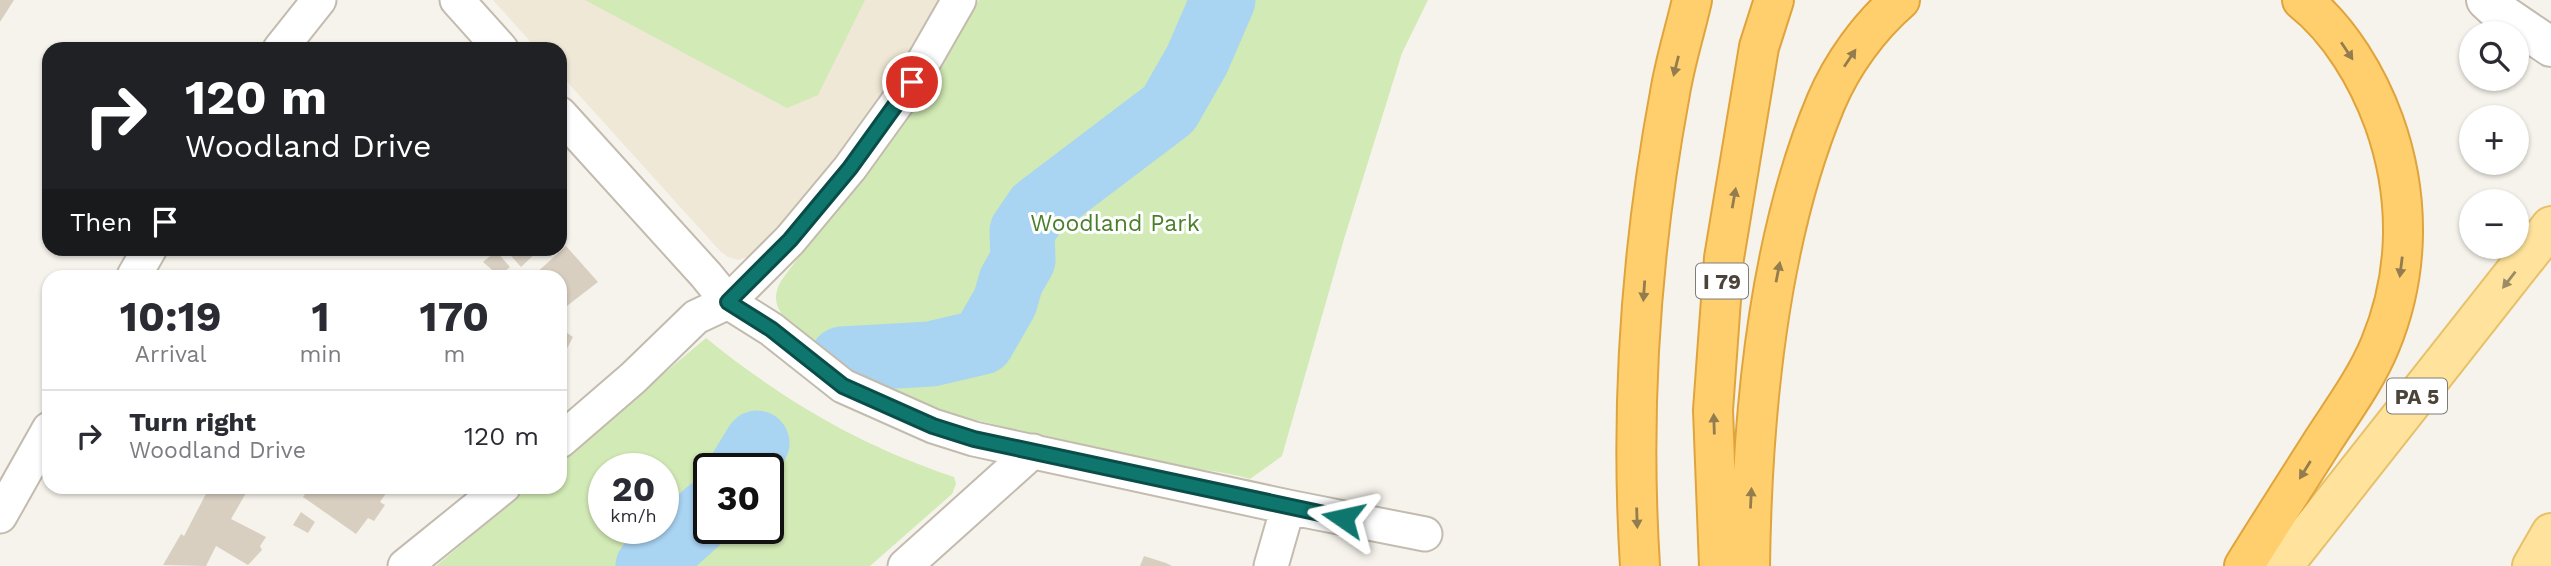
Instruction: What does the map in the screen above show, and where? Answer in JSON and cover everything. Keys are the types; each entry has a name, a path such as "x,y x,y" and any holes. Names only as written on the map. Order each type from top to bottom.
{"highway":[{"path":"1640,566 1636,398 1645,277 1655,182 1670,91 1692,0"},
{"name":"I 79","path":"1718,566 1713,410 1724,258 1759,47 1774,0"},
{"path":"1750,566 1751,489 1765,348 1778,270 1795,194 1826,101 1866,34 1900,0"},
{"path":"2244,566 2362,380 2380,346 2394,308 2401,271 2404,234 2402,190 2393,147 2379,108 2360,71 2335,34 2302,0"}],"main road":[{"name":"PA 5","path":"2283,566 2551,226"},
{"path":"2532,566 2551,533"}],"street":[{"path":"286,42 319,0"},
{"path":"457,0 495,42"},
{"path":"567,435 633,378 696,317 728,302 790,240 850,168 912,82 959,0"},
{"path":"2486,0 2551,47"},
{"path":"567,122 728,302 771,329 843,386 933,426 974,439 1425,534"},
{"path":"0,516 42,441"},
{"path":"905,566 1033,451"},
{"path":"405,566 494,494"},
{"path":"1271,566 1288,507"}],"shaded area":[{"path":"493,0 944,0 901,70 838,154 768,238 748,257 738,260 720,251 567,82 567,42 531,42"}],"green space":[{"path":"585,0 865,0 818,95 787,108"},
{"name":"Woodland Park","path":"979,0 1428,0 1402,53 1344,239 1282,456 1250,479 1124,454 988,423 932,407 884,386 854,368 796,328 778,308 777,291 781,281 929,81"},
{"path":"706,338 764,382 854,436 954,477 956,484 952,494 870,566 436,566 521,494 567,494 567,455"}],"building":[{"path":"0,0 14,0 0,22"},
{"path":"567,247 598,282 567,306 567,270 540,270 555,256 567,256"},
{"path":"490,256 500,256 510,267 506,270 492,270 483,262"},
{"path":"511,256 533,256 521,267"},
{"path":"567,333 573,337 567,349"},
{"path":"206,494 245,494 231,519 266,537 260,546 262,550 248,565 216,546 206,566 163,565 181,534 184,536"},
{"path":"305,494 386,494 380,502 385,505 374,521 368,518 356,534 303,497"},
{"path":"301,512 315,522 308,533 293,525"},
{"path":"1144,556 1166,563 1172,566 1140,566"}],"waterway":[{"path":"842,359 931,354 982,342 1005,302 1011,281 1023,260 1022,231 1037,209 1169,109 1197,60 1223,0"},
{"path":"751,453 757,443"},
{"path":"648,566 693,525"}],"route":[{"path":"912,82 850,168 790,240 728,302 771,329 843,386 933,426 974,439 1343,518"}]}
